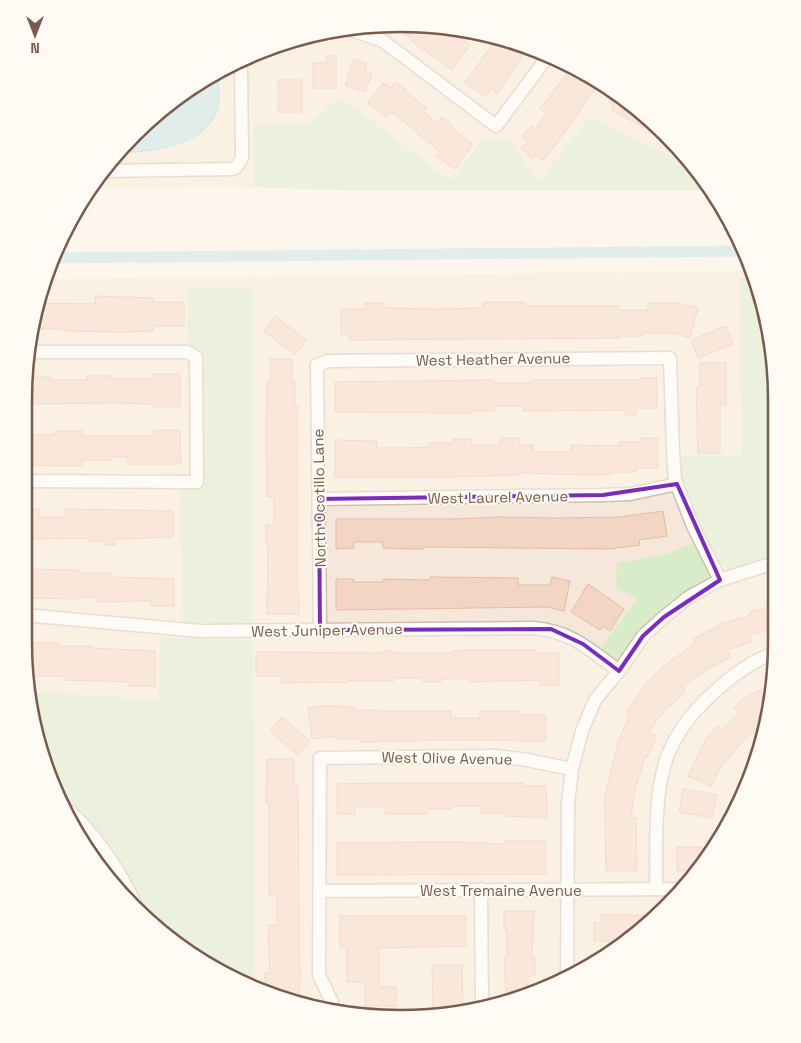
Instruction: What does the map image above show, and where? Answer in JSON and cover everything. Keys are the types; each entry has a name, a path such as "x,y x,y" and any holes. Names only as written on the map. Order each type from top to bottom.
{"street":[{"path":"365,34 383,40 496,126 544,62"},
{"path":"113,171 234,169 242,157 241,69"},
{"path":"32,481 196,482 196,357 187,352 36,352"},
{"name":"West Heather Avenue","path":"318,365 328,361 670,358 673,452 677,484"},
{"name":"North Ocotillo Lane","path":"318,365 320,630"},
{"path":"677,484 693,526 720,580"},
{"name":"West Laurel Avenue","path":"318,499 621,494 677,484"},
{"path":"567,971 568,802 572,769 582,731 595,700 619,671 643,636 664,617 689,598 720,580 768,565"},
{"name":"West Juniper Avenue","path":"32,617 187,631 551,629 583,644 619,671"},
{"path":"656,890 658,796 666,760 680,731 700,705 730,677 768,655"},
{"name":"West Olive Avenue","path":"319,891 320,758 495,756 522,759 572,769"},
{"path":"81,823 101,845 130,892"},
{"name":"West Tremaine Avenue","path":"319,891 673,889"},
{"path":"481,890 482,1001"},
{"path":"319,891 319,975 332,1002"}],"highlighted area":[{"path":"677,484 720,580 664,617 643,636 619,671 583,644 551,629 320,630 319,499 603,495"}],"shaded area":[{"path":"400,32 449,36 496,45 563,70 605,95 643,124 661,140 700,188 363,191 254,187 101,188 140,140 158,124 196,95 238,70 305,45 352,36"},
{"path":"745,271 756,305 768,376 768,667 765,691 756,738 731,805 692,867 661,903 625,934 605,948 563,973 519,991 496,998 449,1007 425,1010 376,1010 305,998 238,973 216,961 176,934 140,903 109,867 70,805 45,738 36,691 32,642 33,376 45,305 53,279"}],"green space":[{"path":"337,99 357,109 451,181 484,138 496,140 508,137 539,182 590,116 621,134 677,158 702,191 363,191 254,187 254,125 308,125"},
{"path":"740,277 747,277 756,305 768,376 768,560 733,570 722,566 719,562 695,514 682,476 682,456 742,455"},
{"path":"189,287 253,289 253,623 183,623 180,482 196,482 196,357 187,352"},
{"path":"700,540 720,580 643,636 619,671 596,654 637,600 616,587 617,563 666,554"},
{"path":"160,638 253,640 254,980 238,973 196,948 176,934 140,903 88,836 70,805 52,761 45,738 36,691 157,700 160,672"}],"water":[{"path":"218,81 217,110 210,123 199,133 185,141 169,146 129,152 140,140 176,109"}],"building":[{"path":"401,32 461,38 470,45 452,70 410,40 411,38"},
{"path":"493,44 524,54 497,94 490,89 486,97 465,83"},
{"path":"327,56 336,56 336,88 313,88 313,63 327,63"},
{"path":"354,59 367,64 364,71 372,74 365,92 345,85"},
{"path":"568,73 595,89 552,150 542,160 537,155 533,159 521,148 527,142 522,136 532,126 535,129 546,114 540,109"},
{"path":"278,80 302,80 302,112 278,112"},
{"path":"395,82 427,108 424,112 438,123 442,117 453,126 451,128 473,144 455,169 436,156 440,151 418,132 391,112 387,117 368,103 383,83 391,88"},
{"path":"611,99 652,132 611,110 614,105 609,102"},
{"path":"95,296 153,298 153,302 184,302 184,326 153,326 153,331 121,332 40,329 46,303 95,304"},
{"path":"483,302 525,302 525,306 619,306 619,310 648,310 648,303 678,303 698,308 690,338 674,333 642,333 642,336 619,336 619,338 349,340 349,334 341,334 341,309 365,309 365,303 384,303 384,308 436,309 483,308"},
{"path":"275,316 306,340 295,355 264,331"},
{"path":"726,326 733,344 698,358 691,340"},
{"path":"270,359 292,359 295,407 298,407 299,614 267,614 268,543 266,543 266,525 274,525 274,497 267,497 267,383 270,383"},
{"path":"700,363 726,363 726,405 720,405 720,453 698,453 696,387 700,387"},
{"path":"153,374 180,374 180,407 153,407 153,404 119,403 32,404 33,377 50,377 50,380 87,380 87,376 112,376 112,379 153,379"},
{"path":"640,378 657,378 657,408 636,408 636,415 625,415 625,410 523,411 523,406 494,406 494,411 471,411 471,413 335,412 335,382 494,380 494,383 531,383 531,380 640,380"},
{"path":"154,430 180,430 181,464 128,464 128,457 112,457 112,460 82,460 82,466 32,465 32,435 55,435 55,431 82,431 82,436 154,436"},
{"path":"500,438 519,438 519,445 533,445 533,452 571,452 571,445 619,446 619,442 640,442 640,438 658,438 658,468 636,468 636,472 589,475 519,473 519,475 448,477 335,477 335,440 377,441 377,448 406,448 430,447 430,443 453,443 453,439 471,439 471,445 500,445"},
{"path":"32,509 40,509 40,517 64,517 64,509 173,511 173,537 115,539 115,545 104,545 104,541 88,541 88,538 32,539"},
{"path":"663,511 667,536 639,540 640,545 609,549 424,547 424,549 406,549 383,548 383,542 354,542 354,548 336,549 336,519 619,517"},
{"path":"32,569 78,570 78,573 112,573 112,577 174,579 174,606 151,606 151,601 97,602 97,597 78,597 78,599 32,598"},
{"path":"430,577 518,578 518,585 550,585 552,577 570,581 564,611 547,607 336,610 336,579 354,579 354,582 383,582 383,579 430,580"},
{"path":"588,584 624,609 610,631 603,626 600,630 571,612"},
{"path":"768,607 768,630 750,635 752,642 727,650 731,657 701,673 682,687 686,691 670,707 668,706 648,732 657,736 647,757 645,756 636,783 631,818 636,818 637,871 606,871 604,808 617,744 630,715 626,712 646,684 662,667 696,643 693,639 721,624 751,615 750,612"},
{"path":"32,643 59,643 59,646 91,646 91,648 155,651 155,686 129,686 129,682 64,680 64,676 34,676"},
{"path":"535,650 535,653 559,653 559,685 540,685 540,680 470,682 470,679 441,679 441,682 423,682 423,678 394,678 394,681 347,681 347,683 281,683 281,676 256,676 256,652 383,653 383,651 394,651 394,653 453,653 453,651"},
{"path":"766,687 760,717 758,718 760,720 758,728 746,738 720,768 711,786 688,776 705,741 718,726 722,729 739,713 734,708 742,700"},
{"path":"327,706 355,707 355,710 378,711 451,711 451,718 480,718 480,711 520,711 520,715 546,715 546,741 451,740 360,742 360,739 337,739 337,736 312,739 308,708"},
{"path":"282,717 310,741 298,755 270,731"},
{"path":"267,759 294,759 294,784 298,784 299,996 265,984 265,973 270,973 268,925 277,925 277,896 269,896 269,803 266,803"},
{"path":"523,783 523,786 546,786 547,818 505,816 505,813 481,813 481,806 451,806 451,809 427,809 427,814 385,814 385,807 355,807 355,814 337,814 337,784"},
{"path":"683,789 717,795 712,818 679,812"},
{"path":"505,841 546,841 546,874 337,875 337,843 452,842 505,844"},
{"path":"677,847 706,847 689,871 677,871"},
{"path":"504,911 534,911 532,958 535,958 535,976 528,976 528,987 506,995 504,958 507,958 507,929 504,929"},
{"path":"601,915 648,915 615,941 594,941 594,923 601,923"},
{"path":"340,916 466,916 466,946 379,948 379,987 396,987 396,1006 365,1006 365,982 347,982 347,948 340,948"},
{"path":"432,965 462,965 463,1005 433,1009"}],"waterway":[{"path":"62,258 736,251"}]}
